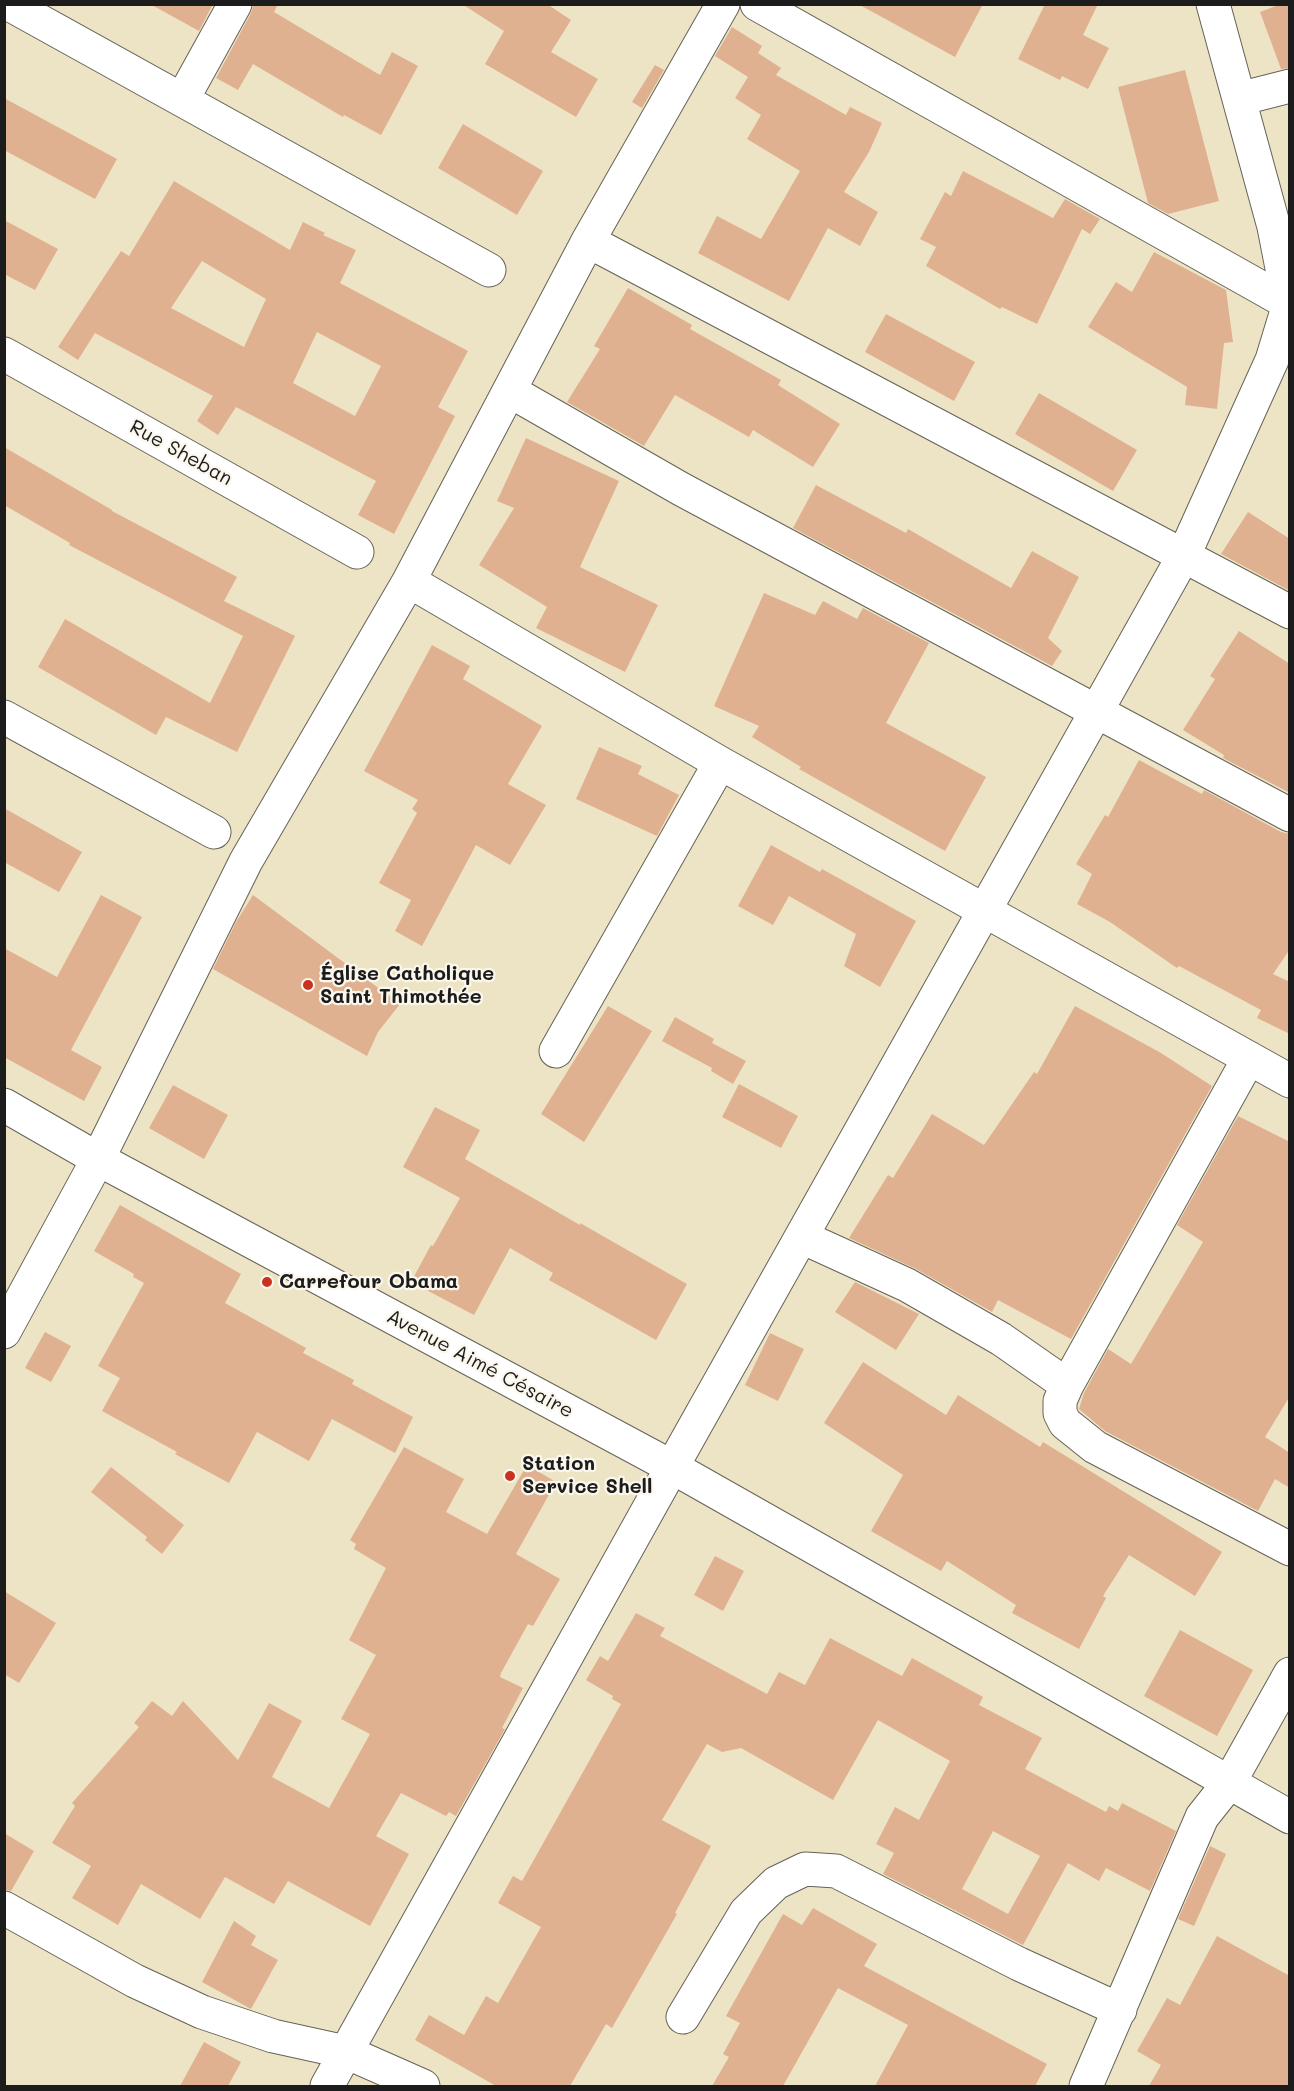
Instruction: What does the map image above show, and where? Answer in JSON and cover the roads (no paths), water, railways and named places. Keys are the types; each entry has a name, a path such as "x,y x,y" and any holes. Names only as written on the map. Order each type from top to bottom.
{"street":[{"path":"9,4 489,270"},
{"path":"182,100 235,4"},
{"path":"4,1332 98,1158 246,861 409,581 588,241 723,4"},
{"path":"757,4 1289,304"},
{"path":"327,2086 1183,557 1272,360 1289,304 1274,227 1213,4"},
{"path":"1239,99 1290,86"},
{"path":"588,241 1290,612"},
{"name":"Rue Sheban","path":"4,354 357,552"},
{"path":"510,391 681,489 1290,815"},
{"path":"409,581 720,763 1290,1081"},
{"path":"4,717 214,832"},
{"path":"556,1051 720,763"},
{"path":"1249,1058 1059,1401 1060,1413 1065,1423 1095,1447 1290,1550"},
{"name":"Avenue Aimé Césaire","path":"4,1106 672,1467 1290,1817"},
{"path":"802,1237 907,1285 1001,1339 1067,1385"},
{"path":"1086,2086 1202,1817 1229,1783 1290,1674"},
{"path":"683,2017 746,1912 776,1883 805,1869 836,1871 1009,1959 1120,2010"},
{"path":"4,1908 135,1981 202,2012 273,2036 346,2052 423,2086"}],"place":[{"name":"Église Catholique Saint Thimothée","path":"308,985"},
{"name":"Carrefour Obama","path":"267,1282"},
{"name":"Station Service Shell","path":"510,1476"}]}
